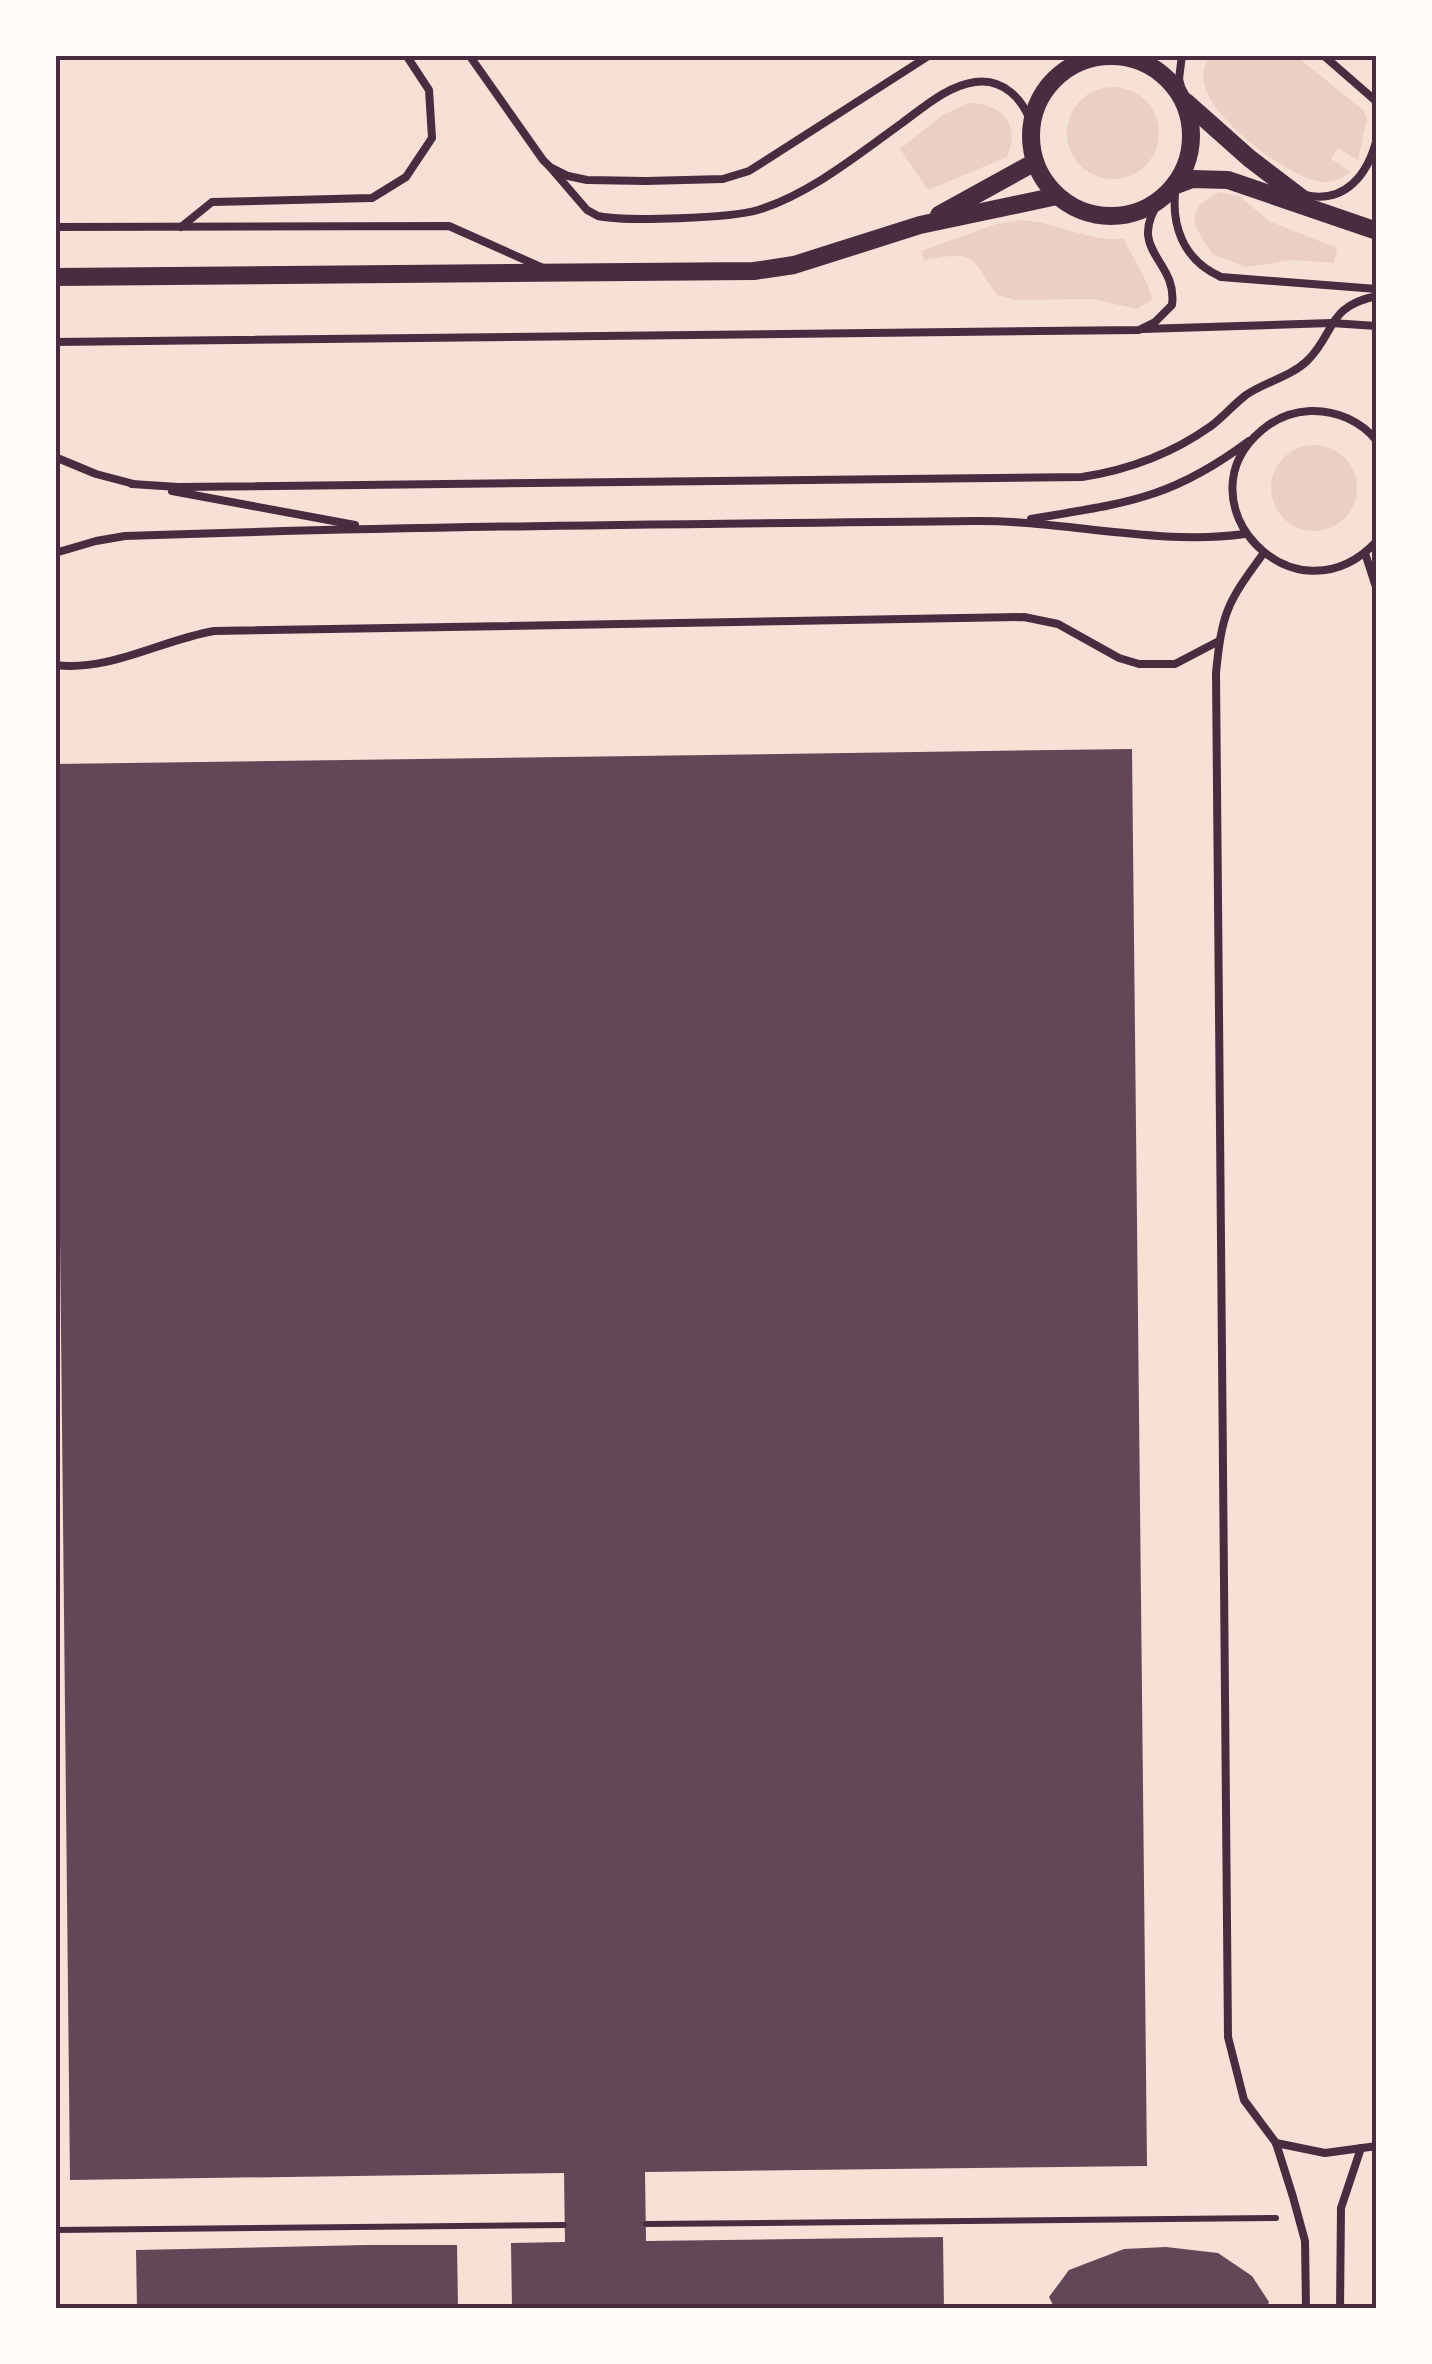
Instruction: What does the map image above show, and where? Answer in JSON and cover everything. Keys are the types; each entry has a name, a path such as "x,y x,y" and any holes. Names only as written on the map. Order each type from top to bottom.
{"street":[{"path":"1185,101 1192,124 1187,165 1176,185 1160,200 1122,216 1098,216 1076,208 1057,196 1034,162 1031,123 1040,98 1052,81 1073,64 1100,55 1128,56 1153,66 1170,80 1185,101 1321,212"},
{"path":"920,225 1034,162"},
{"path":"1176,185 1192,179 1228,180 1377,231"},
{"path":"55,277 696,273 767,269 794,265 920,225 1057,196"}],"lane":[{"path":"180,228 212,202 372,198 406,176 432,138 429,90 406,55"},
{"path":"469,55 550,167 587,210 598,216 739,214 782,200 857,156 941,95 973,82 1010,90 1026,109 1031,123"},
{"path":"550,167 588,180 737,176 930,55"},
{"path":"1182,55 1179,79 1185,101"},
{"path":"1322,55 1377,102"},
{"path":"1368,93 1377,114"},
{"path":"1288,188 1322,198 1349,188 1368,166 1377,138"},
{"path":"1176,185 1174,222 1187,250 1207,271 1221,277 1334,284 1377,293"},
{"path":"1139,330 1155,322 1172,305 1171,283 1146,237 1149,216 1160,200"},
{"path":"55,228 450,226 556,274"},
{"path":"132,484 178,488 1082,477 1148,460 1196,436 1246,396 1298,369 1347,307 1377,293"},
{"path":"55,342 1139,330 1331,323 1377,326"},
{"path":"1022,521 1136,501 1165,492 1215,466 1272,422 1297,412 1323,410 1348,418 1377,441"},
{"path":"1252,438 1233,485 1236,511 1245,534 1262,554 1286,567 1314,572 1341,567 1377,542"},
{"path":"55,457 132,484 370,527"},
{"path":"55,553 125,536 370,527 1022,521 1164,537 1245,534"},
{"path":"1365,553 1377,587 1377,601"},
{"path":"1262,554 1231,598 1222,620 1216,673 1228,2037 1244,2100 1276,2143 1305,2241 1306,2309"},
{"path":"55,665 96,664 214,631 1024,617 1058,624 1119,658 1156,666 1192,658 1219,641"},
{"path":"1276,2143 1325,2153 1377,2146"},
{"path":"1340,2309 1341,2208 1361,2148"}],"path":[{"path":"646,2224 1298,2218"},
{"path":"55,2230 564,2225"}],"shaded area":[{"path":"1209,55 1295,55 1364,111 1367,119 1358,160 1338,148 1331,159 1351,172 1322,182 1291,171 1256,148 1225,119 1207,92 1203,74"},
{"path":"1113,87 1146,100 1159,133 1146,166 1113,179 1080,166 1067,133 1080,100"},
{"path":"968,103 990,107 1005,117 1011,134 1007,157 928,190 900,149 943,115"},
{"path":"1219,192 1239,196 1269,221 1337,248 1334,263 1293,260 1246,267 1212,254 1196,228 1194,216 1200,204"},
{"path":"1022,220 1124,239 1152,300 1137,309 1092,299 1015,300 997,295 970,259 954,256 924,260 921,251 996,224"},
{"path":"1314,445 1338,452 1350,464 1357,488 1350,512 1338,524 1314,531 1290,524 1278,512 1271,488 1278,464 1290,452"}],"building":[{"path":"1132,749 1147,2166 645,2172 646,2241 943,2237 944,2309 512,2309 511,2243 565,2242 564,2173 70,2180 55,764"},
{"path":"457,2245 458,2309 137,2309 136,2250"},
{"path":"1166,2247 1218,2253 1252,2276 1269,2302 1266,2309 1055,2309 1049,2297 1069,2270 1124,2249"}]}
